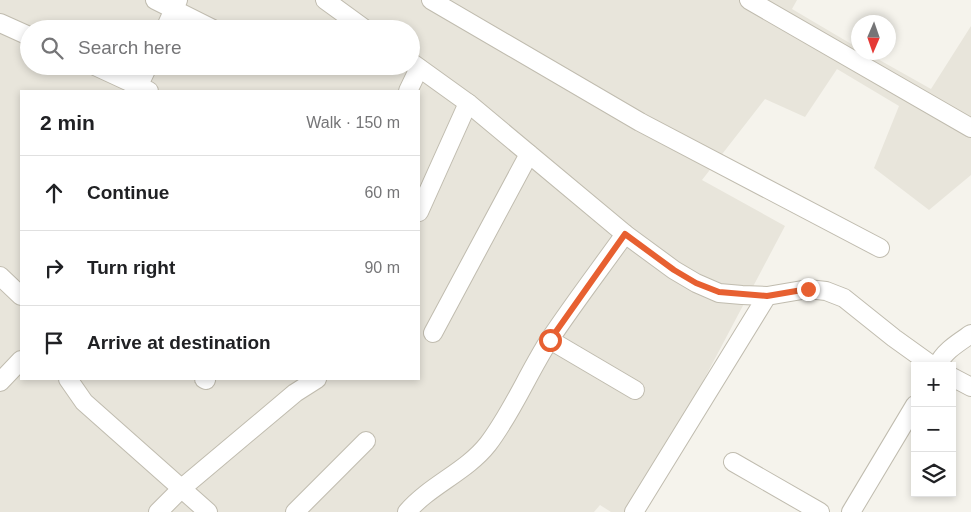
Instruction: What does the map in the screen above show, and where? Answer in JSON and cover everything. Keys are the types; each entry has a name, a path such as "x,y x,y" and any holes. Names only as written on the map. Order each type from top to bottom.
{"street":[{"path":"155,0 176,4 200,20"},
{"path":"325,0 353,20"},
{"path":"431,0 640,122 880,248"},
{"path":"749,0 971,128"},
{"path":"169,20 176,4"},
{"path":"0,23 20,32"},
{"path":"420,69 468,103 625,234 674,270 696,283 719,292 767,296 808,289 826,291 844,298 927,362"},
{"path":"112,75 142,90 146,75"},
{"path":"408,90 412,75"},
{"path":"420,210 468,103"},
{"path":"433,333 529,154"},
{"path":"407,512 418,499 466,466 487,445 510,412 525,380 550,340 625,234"},
{"path":"0,276 20,295"},
{"path":"634,512 767,296"},
{"path":"939,362 951,347 971,334"},
{"path":"550,340 635,390"},
{"path":"0,382 20,361"},
{"path":"956,379 971,387"},
{"path":"69,380 84,402 208,512"},
{"path":"158,512 182,488 295,393 315,380"},
{"path":"851,512 914,407"},
{"path":"295,512 366,441"},
{"path":"733,462 820,512"}],"shaded area":[{"path":"0,0 797,0 792,9 851,44 851,60 879,60 931,89 971,26 971,175 929,210 874,168 899,106 837,69 805,117 765,99 702,180 785,226 634,512 611,512 600,505 594,512 0,512"}],"route":[{"path":"550,340 625,234 674,270 696,283 719,292 767,296 808,289"}]}
